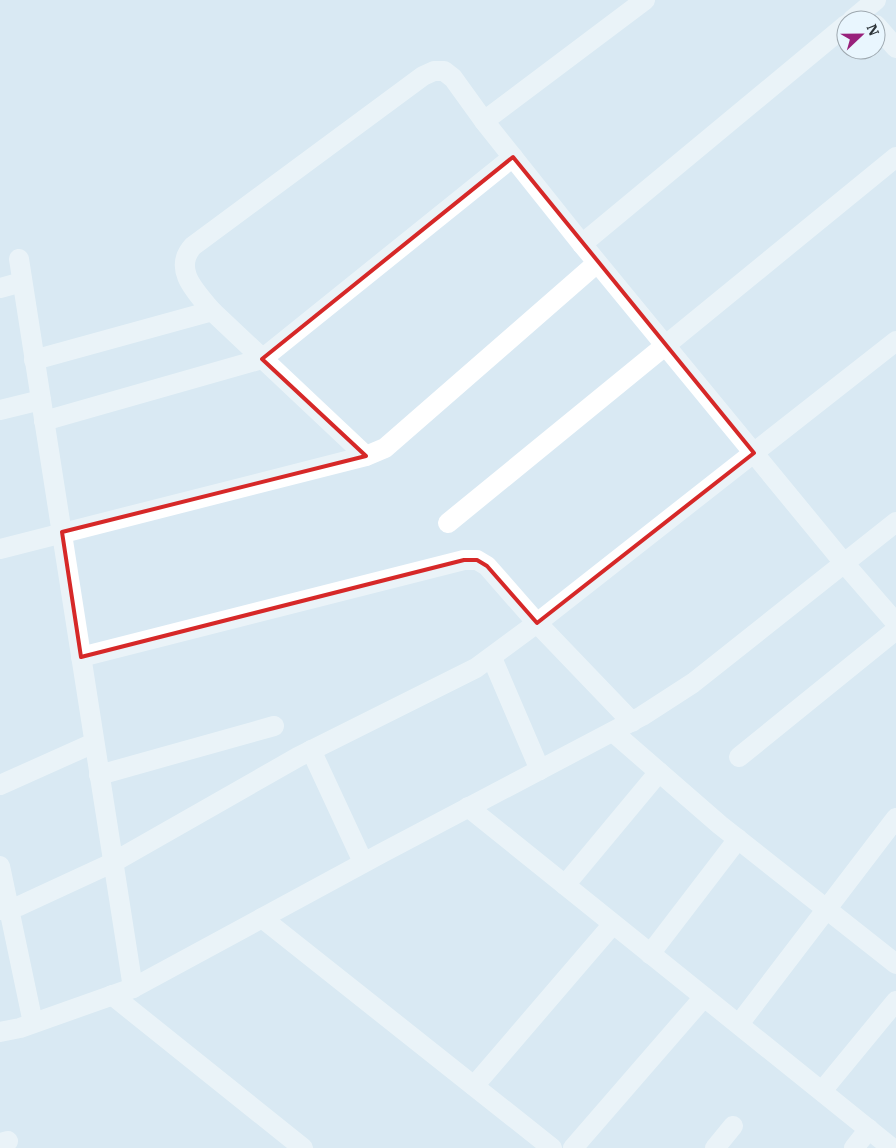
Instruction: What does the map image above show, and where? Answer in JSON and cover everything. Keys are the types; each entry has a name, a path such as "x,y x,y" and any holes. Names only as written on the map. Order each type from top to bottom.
{"street":[{"path":"484,122 645,0"},
{"path":"582,244 836,33"},
{"path":"886,36 896,48"},
{"path":"366,456 212,311 190,284 184,267 186,254 193,246 423,76 434,71 444,71 453,78 484,122 597,263 844,564 896,622"},
{"path":"44,421 262,359 513,157"},
{"path":"448,523 896,157"},
{"path":"19,259 133,988"},
{"path":"0,549 366,456 385,448 597,263"},
{"path":"0,288 22,282"},
{"path":"34,360 212,311"},
{"path":"4,909 19,906 112,863 311,750 476,668 492,658 896,341"},
{"path":"0,410 41,400"},
{"path":"0,1032 33,1023 133,988 363,862 632,722 693,683 896,522"},
{"path":"80,657 464,560 477,560 487,566 537,623 632,722"},
{"path":"739,757 896,630"},
{"path":"492,658 540,770"},
{"path":"99,775 274,726"},
{"path":"613,732 738,839 896,964"},
{"path":"0,786 94,743"},
{"path":"311,750 363,862"},
{"path":"565,886 659,772"},
{"path":"468,808 892,1148"},
{"path":"738,1024 896,818"},
{"path":"650,954 738,839"},
{"path":"0,866 4,909 33,1023"},
{"path":"262,918 552,1148"},
{"path":"474,1086 613,924"},
{"path":"112,996 304,1148"},
{"path":"573,1148 704,997"},
{"path":"822,1091 896,1001"},
{"path":"715,1148 733,1126"},
{"path":"854,1148 869,1129"}],"highlighted area":[{"path":"513,157 754,453 537,623 487,566 477,560 464,560 81,657 62,532 366,456 262,359"}]}
